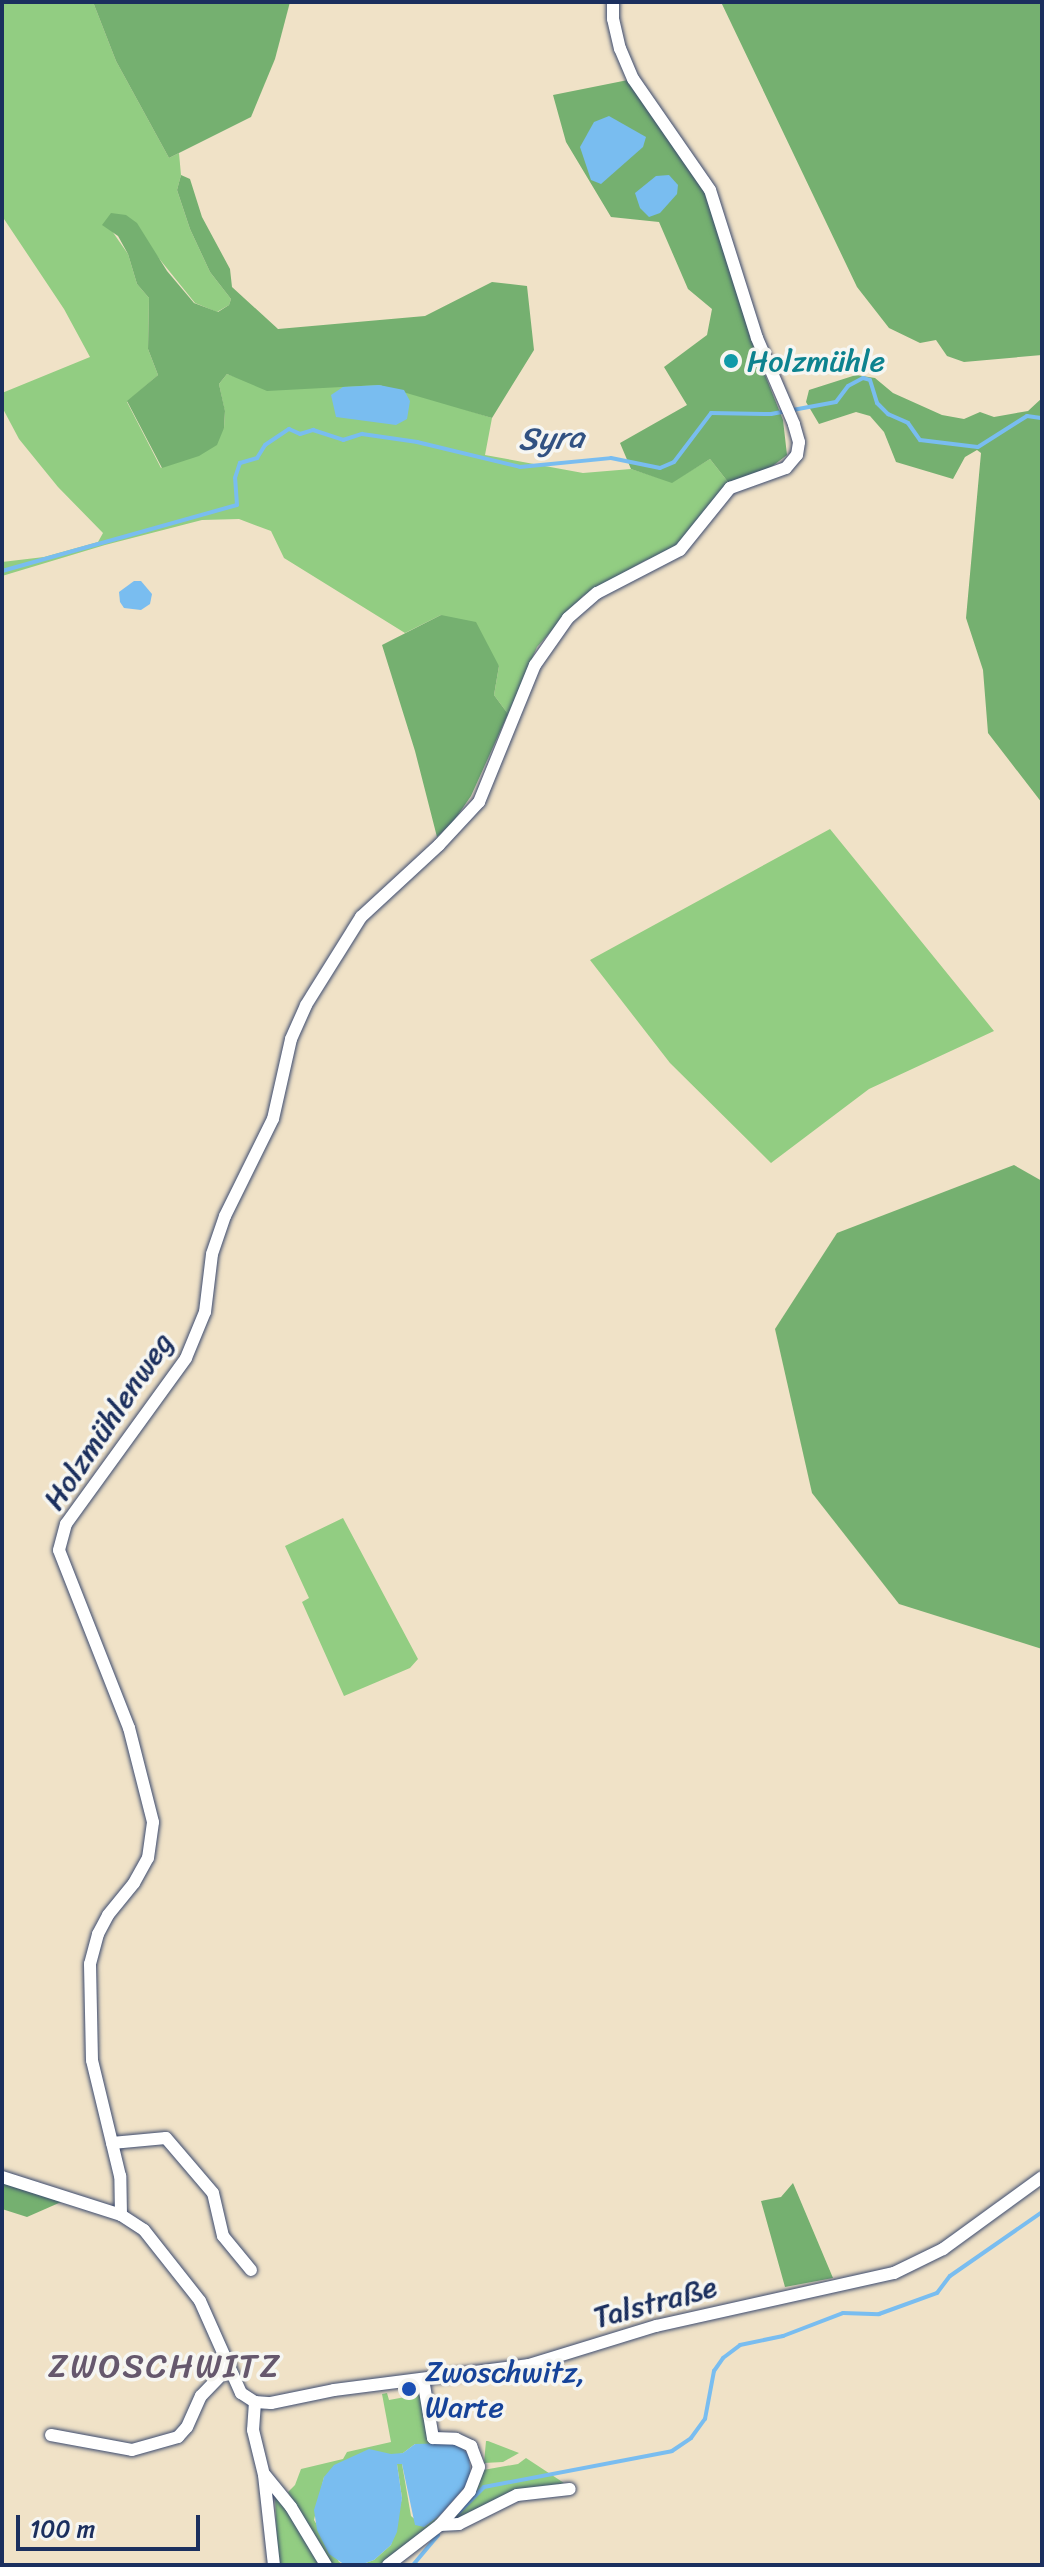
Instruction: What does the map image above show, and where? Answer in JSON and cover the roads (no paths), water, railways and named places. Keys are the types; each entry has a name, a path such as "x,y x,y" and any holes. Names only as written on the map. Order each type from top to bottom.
{"street":[{"name":"Holzmühlenweg","path":"121,2215 120,2176 92,2060 90,1964 108,1915 134,1883 148,1858 153,1822 129,1728 59,1550 66,1524 186,1358 205,1312 212,1254 225,1216 273,1119 296,1027 332,961 361,917 457,828 479,802 535,665 568,618 597,593 680,550 730,488 786,468 797,455 799,442 794,424 757,338 710,190 633,79 620,49 613,19 613,2"},
{"path":"112,2143 166,2138 213,2193 223,2236 251,2270"},
{"path":"2,2177 121,2215 144,2230 191,2289 241,2393 255,2402 253,2430 264,2475 274,2565"},
{"name":"Talstraße","path":"255,2402 271,2403 334,2390 529,2365 656,2326 894,2273 943,2249 1042,2177"},
{"path":"51,2435 132,2450 178,2437 187,2427 201,2396 230,2366"},
{"path":"388,2565 440,2525 470,2491 479,2467 471,2446 456,2439 433,2438 423,2379"},
{"path":"264,2475 291,2507 326,2565"},
{"path":"440,2525 459,2524 517,2495 570,2489"}],"water":[{"path":"609,116 646,137 643,147 601,184 591,180 580,147 594,122"},
{"path":"669,175 678,185 677,194 660,213 649,217 640,208 635,193 656,176"},
{"path":"379,385 404,390 410,401 407,419 396,425 336,417 331,395 343,387"},
{"path":"134,581 141,581 152,594 150,604 141,610 124,608 120,602 119,592"},
{"path":"456,2443 469,2455 471,2480 440,2515 424,2527 415,2525 402,2464 397,2464 402,2498 397,2532 391,2545 374,2560 360,2565 345,2565 329,2554 317,2530 314,2510 324,2477 334,2465 369,2449 391,2454 403,2453 415,2444"}],"waterway":[{"name":"Syra","path":"2,571 237,505 235,478 240,463 257,458 265,445 289,429 300,434 313,430 343,440 362,434 417,442 520,467 611,458 660,468 674,462 711,413 771,414 836,402 848,386 863,378 870,380 877,403 888,414 908,423 920,440 978,447 1027,416 1041,418"},
{"path":"459,2512 484,2487 672,2451 691,2438 705,2419 714,2371 723,2358 740,2345 783,2336 843,2313 879,2314 937,2293 950,2276 1042,2212"},
{"path":"413,2565 438,2535"}],"place":[{"name":"Holzmühle","path":"731,361"},
{"name":"Zwoschwitz, Warte","path":"409,2389"}],"district":[{"name":"ZWOSCHWITZ","path":"165,2367"}]}
